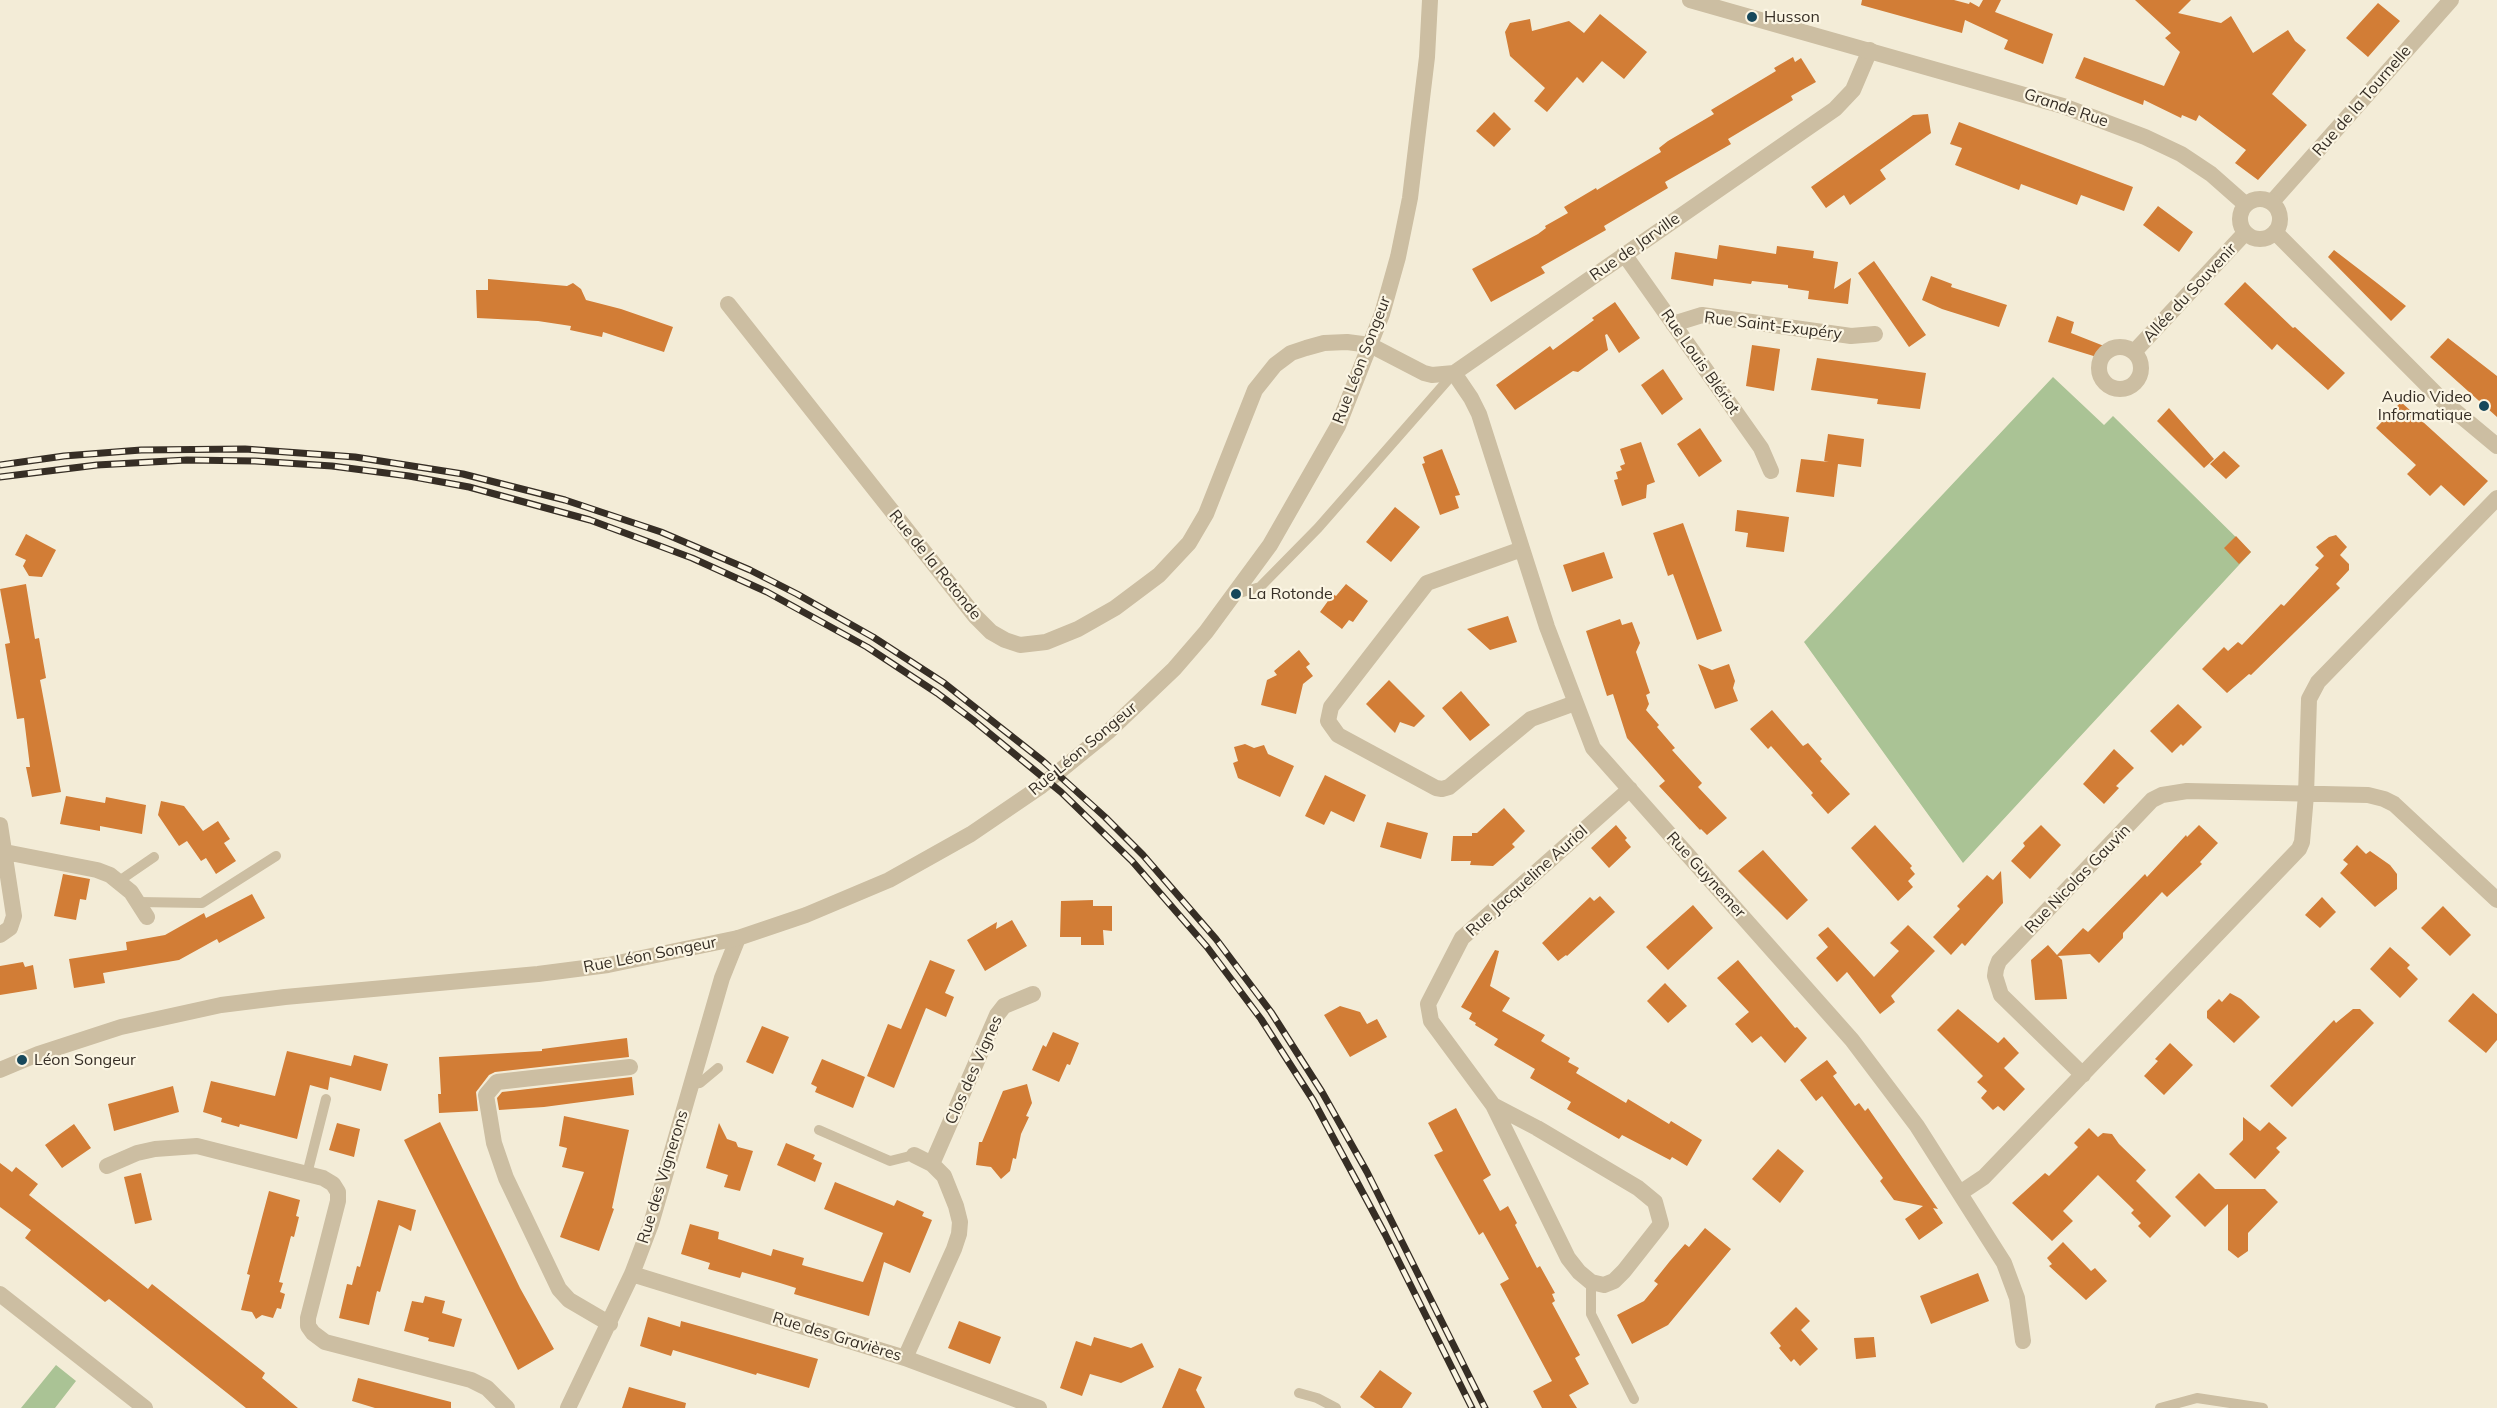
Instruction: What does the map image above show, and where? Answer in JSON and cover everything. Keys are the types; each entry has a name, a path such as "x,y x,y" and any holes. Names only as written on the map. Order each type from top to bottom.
{"street":[{"name":"Rue Léon Songeur","path":"0,1070 38,1054 121,1027 221,1005 608,966 738,938 806,915 889,880 935,856 1005,812 1074,760 1174,669 1236,594 1270,546 1338,426 1382,314 1398,256 1410,198 1427,57 1430,0"},
{"name":"Grande Rue","path":"1690,0 2022,93 2145,137 2181,154 2211,174 2245,204"},
{"name":"Rue de la Tournelle","path":"2272,202 2451,0"},
{"name":"Rue de Jarville","path":"1454,373 1835,109 1853,90 1870,50"},
{"path":"2262,198 2272,202 2278,209 2280,219 2275,232 2262,239 2253,238 2245,233 2239,218 2245,204 2252,199 2262,198"},
{"path":"2275,232 2443,401 2497,446"},
{"name":"Allée du Souvenir","path":"2134,352 2245,233"},
{"name":"Rue Louis Blériot","path":"1624,254 1761,448 1771,471"},
{"name":"Rue de la Rotonde","path":"728,304 975,616 991,632 1020,645 1046,642 1095,620 1143,588 1180,554 1206,514 1255,390 1275,365 1291,353 1324,343 1347,342 1370,345"},
{"name":"Rue Saint-Exupéry","path":"1673,324 1702,315 1851,336 1875,334"},
{"path":"1370,345 1424,373 1432,375 1454,373"},
{"name":"Rue Guynemer","path":"1454,373 1479,414 1522,549 1575,704 1593,748 1852,1040 1917,1125 1996,1248 2011,1276 2023,1341"},
{"path":"1960,1193 1984,1177 2299,849 2302,842 2306,795 2309,699 2318,682 2497,498"},
{"path":"1522,549 1427,583 1331,707 1328,721 1338,735 1436,788 1442,789 1449,788 1531,719 1575,704"},
{"name":"Rue Jacqueline Auriol","path":"1493,1105 1537,1128 1638,1188 1655,1202 1661,1224 1614,1281 1604,1285 1591,1282 1568,1258 1493,1105 1431,1020 1428,1004 1462,938 1630,789"},
{"name":"Rue Nicolas Gauvin","path":"2083,1075 2001,995 1995,976 1999,961 2152,800 2162,795 2187,791 2368,795 2394,804 2497,900"},
{"path":"0,825 6,852 14,916 10,928 0,935"},
{"path":"6,852 97,870 119,881 138,902 147,917"},
{"name":"Rue des Vignerons","path":"568,1408 610,1324 651,1224 722,978 738,938"},
{"name":"Clos des Vignes","path":"932,1164 997,1015 1004,1005 1033,994"},
{"path":"610,1324 569,1300 559,1288 506,1178 494,1143 486,1095 497,1082 630,1067"},
{"path":"107,1167 137,1153 155,1149 198,1146 323,1178 333,1184 338,1192 338,1201 308,1318 308,1326 318,1339 471,1380 487,1388 507,1408"},
{"path":"904,1358 959,1234 960,1222 957,1206 944,1176 932,1164 914,1155"},
{"name":"Rue des Gravières","path":"632,1274 904,1358 1039,1408"},
{"path":"0,1294 145,1408"}],"lane":[{"path":"1236,594 1260,587 1318,528 1454,373"},
{"path":"138,902 202,903 276,856"},
{"path":"119,881 154,857"},
{"path":"690,1084 700,1083 718,1068"},
{"path":"307,1174 326,1099"},
{"path":"819,1130 890,1161 914,1155"},
{"path":"1591,1282 1591,1314 1635,1399"},
{"path":"1299,1393 1317,1398 1336,1408"},
{"path":"2160,1408 2197,1398 2263,1408"}],"green space":[{"path":"2053,377 2104,425 2113,416 2251,552 1963,863 1804,642"},
{"path":"56,1365 76,1381 55,1408 21,1408"}],"building":[{"path":"1862,0 1954,0 1969,4 1970,2 1979,7 1983,0 2001,0 1995,12 2053,34 2043,64 2004,49 2008,40 1965,20 1962,33 1861,5"},
{"path":"2135,0 2191,0 2178,13 2221,23 2231,16 2253,53 2288,30 2295,41 2306,50 2272,94 2307,125 2258,180 2235,163 2246,150 2199,115 2196,121 2182,115 2181,118 2144,100 2143,105 2075,78 2084,57 2164,86 2180,52 2165,38 2171,33"},
{"path":"2378,3 2400,21 2368,57 2346,38"},
{"path":"1600,14 1647,52 1624,79 1602,61 1583,83 1577,77 1547,112 1534,101 1545,88 1510,56 1505,32 1510,23 1530,19 1532,31 1569,21 1584,33"},
{"path":"1793,57 1795,62 1801,58 1816,82 1791,96 1793,100 1728,139 1731,144 1665,182 1668,188 1604,226 1606,230 1541,267 1545,273 1491,302 1472,269 1538,234 1546,228 1545,226 1568,213 1564,207 1661,152 1659,148 1668,141 1714,114 1711,110 1776,71 1774,68"},
{"path":"1494,112 1511,129 1494,147 1476,131"},
{"path":"1928,114 1931,133 1880,170 1886,179 1850,205 1844,195 1826,208 1811,187 1913,115"},
{"path":"1959,122 2133,187 2124,211 2081,195 2077,205 2021,184 2019,190 1955,165 1962,148 1950,144"},
{"path":"2158,206 2193,232 2179,252 2143,225"},
{"path":"1719,245 1776,254 1777,246 1814,251 1813,258 1838,262 1834,289 1851,278 1848,304 1808,299 1809,291 1788,288 1788,285 1752,281 1751,284 1714,279 1713,286 1671,279 1675,252 1717,259"},
{"path":"2334,250 2406,306 2391,321 2328,257"},
{"path":"1874,261 1926,335 1909,347 1858,273"},
{"path":"1931,276 1952,284 1951,287 2007,305 1999,327 1942,309 1922,300"},
{"path":"488,279 567,286 573,283 581,289 586,300 673,327 664,352 603,332 602,337 570,330 571,326 538,321 477,318 476,290 488,290"},
{"path":"2245,282 2345,373 2328,390 2277,344 2272,350 2224,304"},
{"path":"1615,302 1640,338 1619,353 1607,334 1605,335 1608,350 1578,372 1573,371 1515,410 1496,385 1550,346 1553,350"},
{"path":"2057,316 2074,322 2071,333 2104,346 2100,358 2048,342"},
{"path":"2448,338 2497,376 2497,417 2430,357"},
{"path":"1752,345 1780,349 1774,391 1746,386"},
{"path":"1817,358 1926,373 1920,409 1877,404 1878,399 1811,390"},
{"path":"1663,369 1683,399 1662,415 1641,385"},
{"path":"2401,402 2488,481 2464,506 2441,485 2430,496 2407,474 2416,465 2376,428"},
{"path":"2169,408 2214,459 2204,468 2157,421"},
{"path":"1700,428 1722,461 1699,477 1677,444"},
{"path":"1828,434 1864,439 1861,467 1838,464 1834,497 1796,492 1801,459 1824,461"},
{"path":"1641,442 1655,482 1647,485 1646,498 1622,506 1614,480 1618,479 1616,472 1622,470 1620,466 1625,464 1620,449"},
{"path":"1442,449 1460,495 1455,496 1459,508 1440,515 1422,464 1425,463 1423,457"},
{"path":"2224,451 2240,466 2226,479 2210,464"},
{"path":"1395,507 1420,527 1391,562 1366,542"},
{"path":"1737,510 1789,517 1784,552 1746,547 1748,533 1735,531"},
{"path":"1683,523 1722,631 1697,640 1673,574 1668,576 1653,533"},
{"path":"26,534 56,550 42,577 29,576 23,566 26,560 15,555"},
{"path":"2336,535 2347,547 2340,555 2349,564 2349,570 2336,584 2340,588 2251,675 2249,674 2227,693 2202,669 2224,647 2228,651 2238,642 2242,645 2281,604 2284,606 2319,568 2315,565 2324,556 2316,547 2329,537"},
{"path":"2236,536 2251,552 2239,564 2224,548"},
{"path":"1604,552 1613,578 1572,592 1563,565"},
{"path":"26,584 35,639 39,638 46,678 40,680 61,792 32,797 26,767 30,767 24,718 17,719 5,644 10,643 0,589"},
{"path":"1346,584 1368,601 1353,622 1349,620 1342,629 1320,612 1333,594 1336,596"},
{"path":"1508,616 1517,642 1490,650 1467,629"},
{"path":"1620,619 1622,625 1632,622 1640,643 1636,652 1650,693 1646,695 1649,704 1646,710 1675,748 1672,750 1702,783 1698,787 1727,818 1707,835 1659,786 1665,781 1627,738 1613,694 1607,696 1586,631"},
{"path":"1299,650 1310,664 1306,667 1313,676 1303,684 1296,714 1261,705 1267,680 1277,675 1274,671"},
{"path":"1698,664 1712,670 1729,664 1735,681 1733,688 1738,701 1715,709"},
{"path":"1389,680 1425,716 1414,727 1400,722 1395,733 1366,704"},
{"path":"1461,691 1490,725 1470,741 1442,708"},
{"path":"2178,704 2202,727 2183,746 2181,744 2172,753 2150,731"},
{"path":"1772,710 1803,746 1808,743 1822,759 1820,761 1850,794 1828,814 1811,795 1813,793 1771,746 1768,749 1750,729"},
{"path":"1245,744 1254,748 1264,745 1268,754 1294,766 1280,797 1238,778 1233,763 1238,761 1234,747"},
{"path":"2114,749 2134,768 2116,786 2119,788 2104,804 2083,784"},
{"path":"1325,775 1366,795 1354,822 1331,811 1324,825 1305,816"},
{"path":"66,796 105,803 106,797 146,805 142,834 100,826 100,831 60,824"},
{"path":"161,801 184,806 203,831 218,821 230,839 224,843 236,861 216,874 206,858 201,861 187,841 179,846 158,815"},
{"path":"1504,808 1525,831 1512,844 1515,847 1493,866 1470,865 1471,861 1451,861 1453,836 1472,836 1472,833 1477,833"},
{"path":"1387,822 1428,833 1421,859 1380,847"},
{"path":"1616,825 1631,847 1609,868 1591,848"},
{"path":"1875,825 1912,866 1910,868 1915,874 1908,881 1913,887 1898,901 1851,848"},
{"path":"2041,825 2061,845 2030,879 2011,861 2025,846 2023,843"},
{"path":"2199,825 2218,843 2200,862 2202,864 2167,897 2162,892 2123,933 2123,938 2099,963 2090,954 2058,956 2062,960 2067,999 2035,1000 2031,960 2048,945 2057,955 2083,928 2088,932 2145,874 2147,877 2186,835 2187,837"},
{"path":"2357,845 2366,854 2370,851 2390,865 2397,874 2397,889 2375,907 2340,873 2348,864 2343,860"},
{"path":"1763,850 1808,900 1787,920 1738,871"},
{"path":"2001,871 2003,903 1965,946 1962,943 1951,955 1933,937 1960,909 1957,906 1987,875 1993,880"},
{"path":"63,874 90,879 86,900 80,899 76,920 54,916"},
{"path":"252,894 265,918 219,943 217,939 179,960 103,973 105,983 74,988 69,959 127,950 126,942 165,935 204,913 206,918"},
{"path":"1600,896 1615,912 1567,956 1558,961 1542,943 1590,897 1594,901"},
{"path":"2322,897 2336,912 2320,928 2305,915"},
{"path":"1093,900 1093,906 1112,906 1112,931 1103,930 1104,945 1081,945 1081,937 1060,937 1061,901"},
{"path":"1693,905 1713,928 1668,970 1646,947"},
{"path":"2443,906 2471,935 2450,956 2421,928"},
{"path":"1012,920 1027,946 985,971 967,940 997,922 996,929"},
{"path":"1908,925 1935,951 1891,996 1895,1002 1880,1014 1847,972 1837,982 1816,958 1828,947 1818,935 1828,927 1874,977 1899,951 1890,943"},
{"path":"2390,947 2410,965 2407,968 2418,979 2400,998 2370,969"},
{"path":"1495,950 1499,951 1490,986 1510,998 1502,1011 1545,1035 1541,1041 1570,1058 1568,1062 1579,1068 1576,1073 1626,1103 1628,1099 1669,1124 1671,1121 1702,1140 1687,1166 1672,1157 1670,1160 1622,1135 1619,1139 1567,1109 1571,1102 1530,1078 1535,1069 1494,1045 1498,1039 1469,1019 1472,1013 1461,1007"},
{"path":"930,960 955,970 945,993 954,997 946,1017 926,1008 894,1088 867,1076 888,1024 901,1029"},
{"path":"1738,960 1795,1028 1797,1027 1807,1038 1785,1063 1761,1036 1752,1043 1735,1024 1749,1012 1717,978"},
{"path":"23,962 25,967 33,965 37,989 0,995 0,966"},
{"path":"1665,983 1687,1006 1668,1023 1647,1001"},
{"path":"2230,993 2241,999 2260,1017 2234,1043 2207,1018 2207,1011 2219,999 2222,1002"},
{"path":"2473,993 2497,1014 2497,1040 2486,1053 2448,1021"},
{"path":"1340,1006 1360,1012 1367,1024 1377,1019 1387,1037 1350,1057 1324,1015"},
{"path":"1958,1009 1998,1043 2004,1037 2019,1053 2004,1068 2025,1089 2004,1111 1998,1106 1993,1110 1981,1098 1987,1091 1977,1082 1983,1076 1937,1030"},
{"path":"2353,1009 2360,1009 2374,1023 2292,1107 2270,1086 2334,1020 2336,1023"},
{"path":"762,1026 789,1037 773,1074 746,1062"},
{"path":"1053,1032 1079,1043 1070,1065 1067,1064 1059,1082 1032,1070 1043,1045 1046,1047"},
{"path":"627,1038 629,1057 495,1072 489,1075 476,1092 478,1111 439,1113 438,1094 441,1094 439,1057 542,1051 542,1049"},
{"path":"2170,1043 2193,1065 2164,1095 2144,1076 2158,1061 2155,1059"},
{"path":"287,1051 351,1066 354,1055 388,1064 381,1091 330,1077 328,1090 310,1085 297,1139 240,1124 239,1127 221,1122 222,1118 203,1112 211,1081 275,1096"},
{"path":"822,1059 865,1077 853,1108 815,1092 817,1087 811,1084"},
{"path":"1827,1060 1837,1073 1833,1076 1855,1106 1859,1103 1865,1111 1868,1108 1938,1209 1933,1208 1943,1223 1919,1240 1905,1219 1923,1206 1894,1200 1880,1181 1883,1178 1822,1096 1816,1101 1800,1080"},
{"path":"632,1077 634,1095 544,1107 499,1110 497,1098 502,1092"},
{"path":"1027,1084 1032,1103 1026,1116 1029,1117 1021,1134 1016,1159 1013,1158 1010,1171 1001,1179 991,1167 976,1165 979,1142 982,1142 1003,1091"},
{"path":"173,1086 179,1112 114,1131 108,1104"},
{"path":"1456,1108 1491,1175 1483,1180 1500,1211 1508,1206 1537,1268 1540,1266 1555,1293 1552,1294 1555,1301 1552,1303 1580,1355 1575,1358 1589,1384 1569,1395 1577,1408 1542,1408 1533,1391 1552,1381 1500,1284 1509,1279 1483,1232 1479,1235 1434,1155 1443,1151 1428,1123"},
{"path":"564,1116 629,1130 612,1208 614,1209 599,1251 560,1237 584,1172 562,1167 567,1148 559,1146"},
{"path":"2243,1117 2260,1131 2269,1122 2287,1138 2276,1148 2280,1152 2255,1179 2229,1154 2243,1140"},
{"path":"440,1122 520,1288 554,1349 518,1370 404,1140"},
{"path":"337,1123 360,1129 354,1157 329,1150"},
{"path":"719,1123 727,1139 736,1142 738,1147 753,1151 740,1191 724,1187 728,1175 706,1168"},
{"path":"74,1124 91,1148 62,1168 45,1145"},
{"path":"2089,1128 2098,1137 2103,1133 2112,1134 2146,1170 2136,1181 2171,1216 2150,1238 2138,1226 2141,1223 2131,1213 2134,1210 2098,1175 2063,1211 2073,1221 2052,1241 2012,1203 2045,1173 2049,1176 2078,1147 2074,1143"},
{"path":"786,1143 815,1155 813,1159 822,1163 815,1182 777,1165"},
{"path":"1778,1149 1804,1171 1780,1203 1752,1179"},
{"path":"0,1163 12,1172 16,1167 38,1184 29,1195 148,1289 152,1284 265,1373 262,1378 298,1408 246,1408 109,1299 105,1302 25,1238 31,1230 0,1207"},
{"path":"141,1173 152,1220 135,1224 124,1177"},
{"path":"2199,1173 2215,1189 2265,1189 2278,1202 2248,1233 2248,1251 2238,1258 2228,1250 2228,1204 2205,1227 2175,1197"},
{"path":"835,1182 894,1206 897,1200 924,1212 922,1216 932,1220 910,1273 884,1262 869,1316 794,1294 796,1288 780,1283 742,1272 740,1278 708,1269 710,1263 681,1254 690,1224 719,1232 718,1239 771,1256 773,1249 804,1258 802,1265 863,1282 883,1233 824,1209"},
{"path":"269,1191 300,1200 296,1216 299,1217 294,1237 291,1236 279,1282 283,1283 280,1292 285,1294 281,1309 277,1308 273,1318 262,1315 256,1319 252,1312 241,1310 250,1275 247,1274"},
{"path":"378,1200 416,1210 411,1231 399,1225 380,1292 377,1291 369,1325 339,1318 347,1284 352,1285 357,1266 360,1267"},
{"path":"1705,1228 1731,1249 1668,1325 1632,1344 1617,1315 1644,1301 1658,1284 1654,1281 1670,1261 1685,1244 1689,1247"},
{"path":"2063,1242 2091,1271 2095,1268 2107,1281 2086,1300 2049,1266 2052,1264 2047,1258"},
{"path":"1978,1273 1989,1301 1931,1324 1920,1296"},
{"path":"425,1296 445,1301 442,1313 462,1319 454,1347 428,1341 429,1338 404,1331 412,1301 423,1303"},
{"path":"1796,1307 1810,1321 1801,1330 1818,1349 1800,1366 1794,1359 1791,1362 1770,1333"},
{"path":"648,1317 680,1327 681,1321 818,1359 809,1388 673,1350 671,1356 640,1346"},
{"path":"959,1321 1001,1337 990,1364 948,1348"},
{"path":"1094,1337 1131,1348 1142,1343 1154,1367 1121,1383 1090,1374 1082,1396 1060,1388 1076,1341 1091,1346"},
{"path":"1874,1337 1876,1357 1856,1359 1854,1338"},
{"path":"1179,1368 1202,1377 1196,1390 1205,1408 1162,1408"},
{"path":"1380,1370 1412,1393 1402,1408 1375,1408 1360,1397"},
{"path":"358,1378 451,1402 451,1408 375,1408 352,1401"},
{"path":"629,1387 686,1403 685,1408 622,1408"}],"railway":[{"path":"0,465 64,456 141,450 245,449 355,457 463,474 565,500 661,532 750,570 873,637 944,683 1043,761 1143,855 1216,939 1271,1012 1322,1092 1367,1172 1485,1408"},
{"path":"0,477 97,465 187,460 255,461 332,466 469,487 590,520 692,558 767,592 867,647 937,693 1061,792 1132,861 1207,947 1261,1019 1313,1100 1385,1234 1472,1408"}],"place":[{"name":"Husson","path":"1752,17"},
{"name":"Audio Video Informatique","path":"2484,406"},
{"name":"La Rotonde","path":"1236,594"},
{"name":"Léon Songeur","path":"22,1060"}]}
